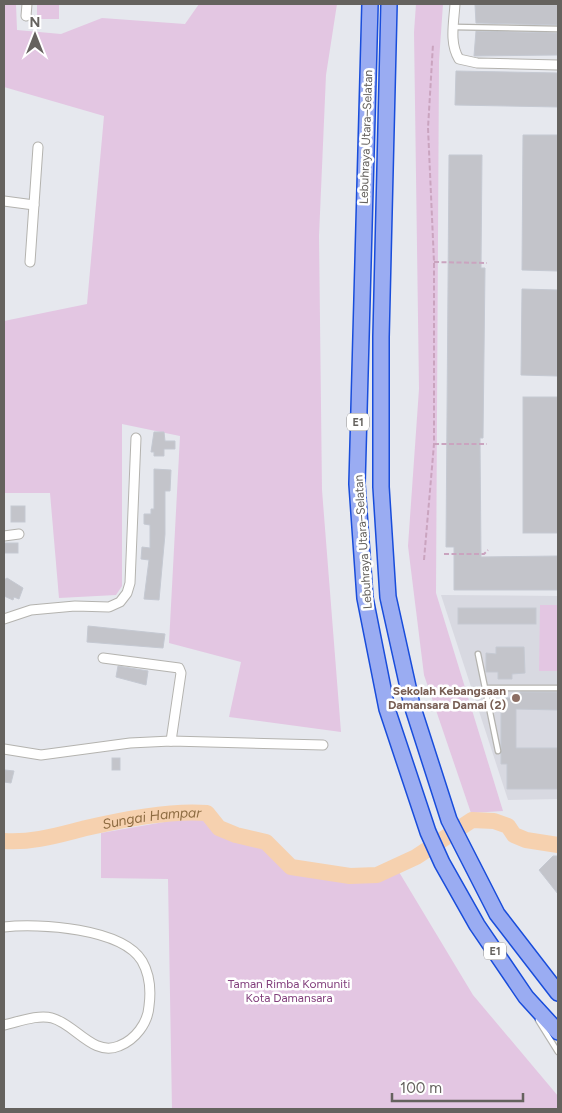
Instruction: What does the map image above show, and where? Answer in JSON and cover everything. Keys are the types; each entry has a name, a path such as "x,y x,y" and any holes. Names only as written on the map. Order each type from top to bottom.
{"highway":[{"name":"Lebuhraya Utara–Selatan","path":"370,4 358,503 365,598 387,709 428,832 442,862 477,925 526,997 558,1032"},
{"name":"Lebuhraya Utara–Selatan","path":"389,4 381,356 381,487 388,597 412,705 449,820 498,914 558,993"}],"street":[{"path":"26,16 27,4"},
{"path":"455,4 454,51 459,59 477,63 558,65"},
{"path":"30,262 38,147"},
{"path":"4,201 34,205"},
{"path":"4,618 31,610 75,606 109,607 120,602 127,593 130,583 136,438"},
{"path":"4,536 19,534"},
{"path":"103,658 179,668 181,673 171,741"},
{"path":"4,749 41,755 130,743 171,741 323,744"},
{"path":"4,927 64,929 115,939 132,950 142,961 150,991 149,1013 140,1030 130,1040 118,1047 107,1048 94,1045 65,1022 50,1017 4,1025"}],"lane":[{"path":"454,27 558,29"},
{"path":"478,654 498,751"},
{"path":"485,688 558,688"},
{"path":"526,997 552,1045 558,1052"}],"path":[{"path":"424,560 434,444 434,262 428,128 432,44"},
{"path":"434,262 487,263"},
{"path":"434,444 486,444"},
{"path":"444,554 484,554 488,550"}],"shaded area":[{"name":"Sekolah Kebangsaan Damansara Damai (2)","path":"441,595 558,596 558,799 508,800"}],"green space":[{"path":"4,4 16,4 17,30 61,34 102,18 185,24 199,4 337,4 326,75 319,236 322,490 341,732 229,717 241,662 169,643 180,436 122,424 122,586 116,595 59,598 50,493 4,493 4,321 87,304 104,116 4,87"},
{"path":"37,4 59,4 59,19 37,19"},
{"path":"416,4 443,4 439,61 436,593 503,811 471,813 424,675 408,546 419,389 414,32"},
{"path":"540,605 558,605 558,671 539,671"},
{"name":"Taman Rimba Komuniti Kota Damansara","path":"187,818 206,819 216,832 235,841 263,848 290,871 350,881 378,881 399,872 473,995 558,1096 558,1109 172,1109 168,879 101,878 101,833"}],"building":[{"path":"475,5 558,5 558,25 476,23"},
{"path":"476,31 558,33 558,55 474,56"},
{"path":"456,71 558,73 558,107 455,105"},
{"path":"523,135 558,135 558,271 522,270"},
{"path":"449,155 482,155 481,268 485,268 483,438 480,438 481,557 558,556 558,590 454,590 454,547 446,547"},
{"path":"522,289 558,290 557,376 521,375"},
{"path":"523,397 558,397 558,533 523,533"},
{"path":"154,432 164,432 165,441 175,441 175,449 164,449 164,456 154,456 154,452 151,452"},
{"path":"154,469 171,470 170,491 165,491 165,534 159,600 144,599 149,560 141,559 142,547 150,548 150,525 144,524 144,514 151,514 151,509 154,509"},
{"path":"11,506 25,506 25,522 11,522"},
{"path":"4,543 18,543 18,553 4,553"},
{"path":"7,578 23,588 19,599 14,597 13,600 4,596 4,580"},
{"path":"458,608 536,608 536,624 458,624"},
{"path":"88,626 165,634 163,648 87,642"},
{"path":"496,647 524,647 525,673 512,674 512,679 498,679 498,672 486,672 486,653 496,654"},
{"path":"118,666 148,671 146,685 116,677"},
{"path":"520,692 558,692 558,710 516,709 516,748 558,748 558,789 507,789 507,764 501,764 501,698 520,698"},
{"path":"112,758 120,758 120,770 112,770"},
{"path":"5,770 14,771 11,783 4,782"},
{"path":"553,856 558,856 558,894 539,870"}],"waterway":[{"name":"Sungai Hampar","path":"4,841 25,841 45,838 146,816 193,812 207,813 219,828 236,835 266,842 291,867 350,876 377,875 416,857 472,820 494,821 508,826 514,835 526,840 558,845"}],"place":[{"name":"Sekolah Kebangsaan Damansara Damai (2)","path":"516,698"}]}
